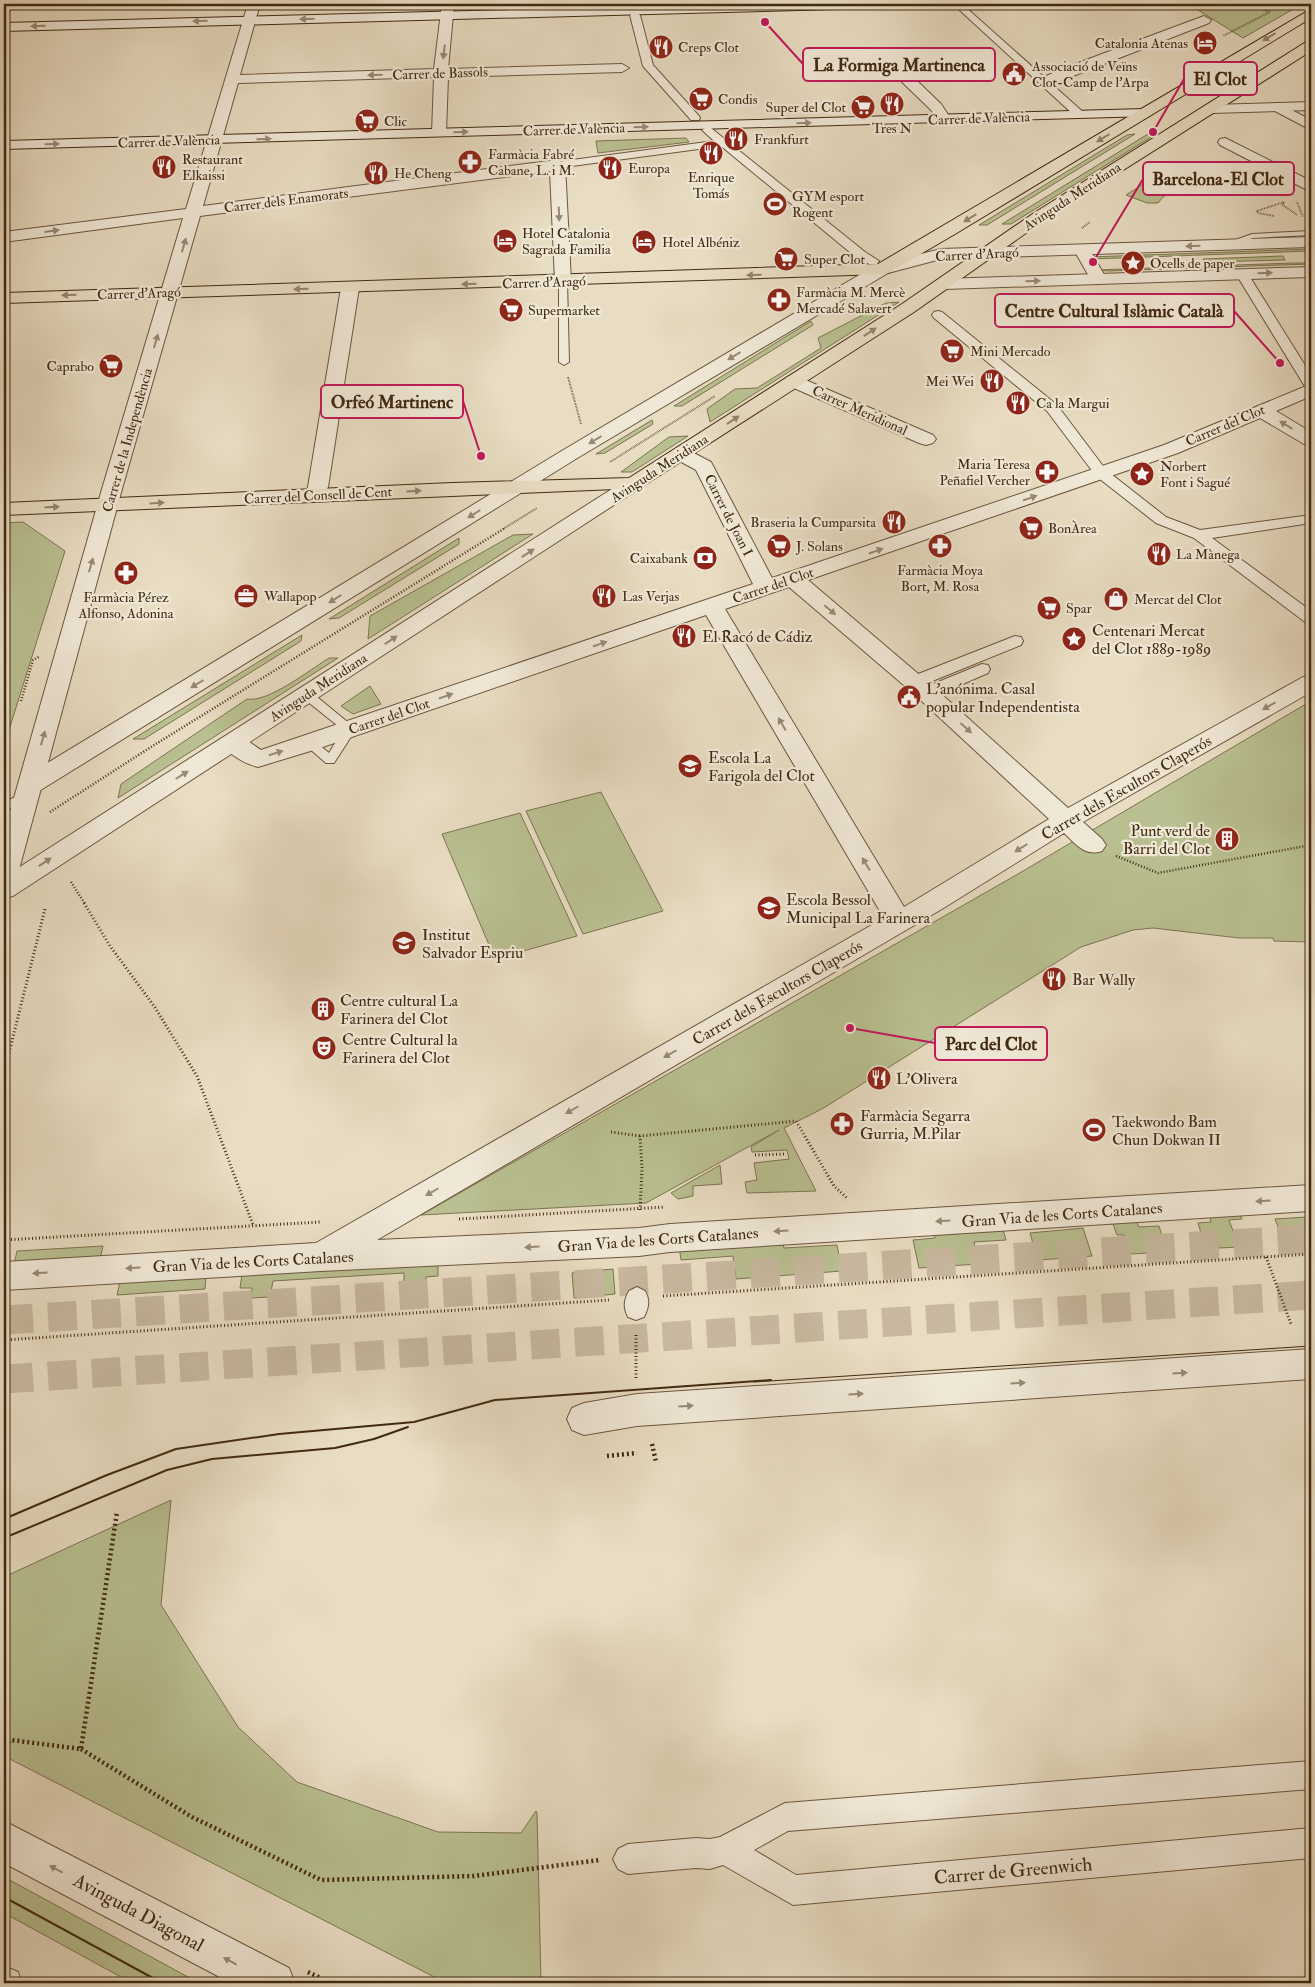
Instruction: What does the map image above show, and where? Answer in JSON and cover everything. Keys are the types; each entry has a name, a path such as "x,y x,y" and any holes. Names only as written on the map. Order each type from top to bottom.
{"main road":[{"name":"Avinguda Meridiana","path":"877,265 902,259 1311,13"},
{"name":"Avinguda Meridiana","path":"633,484 944,284 1055,206 1311,45"},
{"path":"1145,113 1210,109"},
{"name":"Carrer d'Aragó","path":"4,298 563,281 877,265"},
{"name":"Carrer del Consell de Cent","path":"4,509 452,489 633,484"}],"street":[{"name":"Carrer de la Independència","path":"4,877 108,505 254,4"},
{"path":"4,27 249,20 448,10 873,4"},
{"path":"956,4 1079,114"},
{"path":"634,8 635,67 695,118"},
{"path":"440,133 441,73 448,10"},
{"path":"1045,82 1204,20"},
{"name":"Carrer de Bassols","path":"233,79 635,67"},
{"path":"906,78 936,107 944,119"},
{"path":"1210,109 1311,106"},
{"path":"1278,107 1311,126"},
{"name":"Carrer de València","path":"4,146 1145,113"},
{"path":"706,130 861,256 877,265"},
{"path":"1225,142 1311,187"},
{"path":"563,281 563,165 722,144"},
{"name":"Carrer dels Enamorats","path":"4,237 563,165"},
{"name":"Carrer d'Aragó","path":"877,265 941,254 1311,242"},
{"path":"1082,250 1098,278"},
{"name":"Avinguda Meridiana","path":"28,791 877,265"},
{"name":"Carrer d'Aragó","path":"944,284 1311,272"},
{"path":"1242,274 1311,387"},
{"path":"313,496 318,487 350,288"},
{"path":"938,315 1052,408 1101,474 1161,520 1200,535 1311,619"},
{"name":"Carrer Meridional","path":"794,381 926,439"},
{"name":"Carrer del Clot","path":"233,743 258,759 309,743 1101,474 1171,449 1311,387"},
{"path":"1261,410 1311,440"},
{"name":"Carrer de Joan I","path":"681,454 704,466 766,588"},
{"name":"Avinguda Meridiana","path":"4,888 233,743 633,484"},
{"path":"1200,535 1311,519"},
{"path":"793,579 921,687 1093,845"},
{"path":"712,606 899,921"},
{"path":"921,687 1021,646"},
{"name":"Carrer dels Escultors Claperós","path":"321,1257 899,921 1066,820 1311,682"},
{"name":"Gran Via de les Corts Catalanes","path":"4,1276 321,1257 639,1242 670,1238 1311,1198"},
{"path":"584,1418 637,1410 1311,1364"},
{"path":"628,1859 696,1853 710,1854 725,1850 785,1817 1311,1775"},
{"name":"Avinguda Diagonal","path":"4,1841 274,1983"},
{"name":"Carrer de Greenwich","path":"725,1850 793,1890 1311,1843"},
{"path":"4,1981 8,1983"}],"lane":[{"path":"1225,245 1252,236 1311,233"},
{"path":"563,281 564,362"},
{"path":"306,695 350,729"},
{"path":"4,807 28,791"}],"path":[{"path":"1216,8 1255,7 1270,12 1223,36"},
{"path":"1297,201 1304,220"},
{"path":"1257,210 1284,202 1283,205"},
{"path":"1079,230 1090,222"},
{"path":"564,362 580,423 586,428"},
{"name":"Avinguda Meridiana","path":"606,465 722,392"},
{"path":"49,812 151,746 545,504"},
{"path":"1093,845 1158,873 1311,846"},
{"path":"71,882 110,946 154,1006 196,1076 253,1225"},
{"path":"4,1073 45,909"},
{"path":"611,1132 640,1136 796,1121 834,1186 848,1198 838,1199"},
{"name":"Gran Via de les Corts Catalanes","path":"639,1218 642,1168 640,1136"},
{"path":"755,1155 786,1154"},
{"name":"Gran Via de les Corts Catalanes","path":"456,1219 670,1207"},
{"path":"4,1240 321,1222"},
{"path":"1266,1257 1291,1324"},
{"path":"636,1311 637,1410"},
{"path":"652,1444 656,1462"},
{"path":"607,1456 637,1453"},
{"path":"81,1749 117,1512"},
{"path":"4,1745 11,1740 81,1749 192,1817 320,1880 474,1876 575,1863"}],"green space":[{"path":"1302,4 1243,38 1190,5"},
{"path":"1135,134 987,225 979,225 1127,135"},
{"path":"1148,134 1156,134 1011,224 1002,224"},
{"path":"686,138 689,142 598,153 596,141"},
{"path":"1165,170 1188,182 1163,197 1158,203 1147,203 1126,195"},
{"path":"1311,249 1311,251 1091,259 1090,257"},
{"path":"1283,256 1285,260 1205,262 1203,259"},
{"path":"1293,263 1311,264 1097,270"},
{"path":"899,302 710,422 707,409 735,389 757,388 821,348 818,338 886,303"},
{"path":"811,321 813,325 682,406 674,406"},
{"path":"652,420 653,424 605,453 596,454"},
{"path":"688,436 632,472 621,472 669,437"},
{"path":"23,522 65,551 4,746 4,523"},
{"path":"533,534 368,639 370,616 513,535"},
{"path":"459,538 459,544 339,618 329,619"},
{"path":"302,635 301,641 144,739 133,739"},
{"path":"329,658 338,658 118,798 121,784 247,699 256,699 277,691"},
{"path":"370,686 381,704 353,714 341,706"},
{"path":"1311,701 1311,942 1274,941 1273,938 1239,938 1153,928 1133,930 1081,947 822,1109 784,1128 816,1191 747,1193 745,1182 757,1180 754,1163 789,1159 787,1150 752,1152 751,1147 779,1130 646,1203 421,1215 1018,874"},
{"path":"601,792 663,911 583,934 526,811"},
{"path":"520,813 577,936 495,959 442,834"},
{"path":"720,1165 722,1184 693,1186 693,1196 678,1199 671,1193"},
{"path":"1303,1207 1311,1207 1311,1242 1285,1244 1275,1219 1307,1217"},
{"path":"1239,1212 1242,1219 1229,1220 1239,1247 1219,1248 1215,1235 1202,1236 1198,1223 1211,1222 1209,1214"},
{"path":"1136,1220 1139,1227 1159,1226 1167,1252 1130,1254 1124,1235 1117,1235 1112,1221"},
{"path":"1002,1226 1006,1240 974,1242 978,1264 919,1268 913,1240 935,1238 934,1230"},
{"path":"1083,1228 1092,1256 1026,1261 1023,1252 1035,1251 1030,1233"},
{"path":"782,1239 784,1248 837,1245 842,1271 736,1279 733,1256 681,1260 679,1246"},
{"path":"103,1246 100,1259 14,1265 17,1251"},
{"path":"438,1260 438,1276 426,1277 426,1287 404,1289 404,1273 273,1281 270,1297 251,1298 252,1288 240,1288 242,1274"},
{"path":"613,1269 615,1294 574,1298 572,1273"},
{"path":"206,1276 205,1289 117,1295 120,1281"},
{"path":"171,1500 161,1605 238,1727 297,1782 438,1832 521,1833 536,1811 541,1983 446,1983 4,1756 4,1577"},
{"path":"4,1877 199,1983 132,1983 4,1913"}],"tunnel":[{"path":"4,1320 1311,1239"},
{"path":"4,1379 1311,1295"}],"tram line":[{"path":"754,1382 1311,1346"},
{"path":"4,1519 107,1475 176,1449 279,1434 414,1422 495,1400 771,1380"},
{"path":"4,1538 167,1470 212,1459 335,1448 374,1439 408,1427"},
{"path":"4,1897 162,1983"}],"place":[{"name":"La Formiga Martinenca","path":"765,22"},
{"name":"Catalonia Atenas","path":"1205,43"},
{"name":"Creps Clot","path":"661,47"},
{"name":"Associació de Veïns Clot-Camp de l'Arpa","path":"1014,74"},
{"name":"Condis","path":"701,99"},
{"name":"Tres N","path":"892,104"},
{"name":"Super del Clot","path":"863,107"},
{"name":"Clic","path":"367,121"},
{"name":"El Clot","path":"1153,132"},
{"name":"Frankfurt","path":"736,139"},
{"name":"Enrique Tomás","path":"711,153"},
{"name":"Farmàcia Fabré Cabane, L. i M.","path":"470,162"},
{"name":"Restaurant Elkaissi","path":"164,167"},
{"name":"Europa","path":"610,168"},
{"name":"He Cheng","path":"376,173"},
{"name":"GYM esport Rogent","path":"775,204"},
{"name":"Hotel Catalonia Sagrada Familia","path":"505,241"},
{"name":"Hotel Albéniz","path":"644,242"},
{"name":"Super Clot","path":"786,259"},
{"name":"Barcelona-El Clot","path":"1093,262"},
{"name":"Ocells de paper","path":"1133,263"},
{"name":"Farmàcia M. Mercè Mercadé Salavert","path":"779,300"},
{"name":"Supermarket","path":"511,310"},
{"name":"Mini Mercado","path":"952,351"},
{"name":"Centre Cultural Islàmic Català","path":"1280,363"},
{"name":"Caprabo","path":"111,366"},
{"name":"Mei Wei","path":"992,381"},
{"name":"Ca la Margui","path":"1018,403"},
{"name":"Orfeó Martinenc","path":"481,456"},
{"name":"Maria Teresa Peñafiel Vercher","path":"1047,472"},
{"name":"Norbert Font i Sagué","path":"1142,474"},
{"name":"Braseria la Cumparsita","path":"894,522"},
{"name":"BonÀrea","path":"1031,528"},
{"name":"J. Solans","path":"779,546"},
{"name":"Farmàcia Moya Bort, M. Rosa","path":"940,546"},
{"name":"La Mànega","path":"1159,554"},
{"name":"Caixabank","path":"705,558"},
{"name":"Farmàcia Pérez Alfonso, Adonina","path":"126,573"},
{"name":"Wallapop","path":"246,596"},
{"name":"Las Verjas","path":"604,596"},
{"name":"Mercat del Clot","path":"1116,599"},
{"name":"Spar","path":"1049,608"},
{"name":"El Racó de Cádiz","path":"684,636"},
{"name":"Centenari Mercat del Clot 1889-1989","path":"1074,639"},
{"name":"L'anónima. Casal popular Independentista","path":"909,697"},
{"name":"Escola La Farigola del Clot","path":"690,766"},
{"name":"Punt verd de Barri del Clot","path":"1227,839"},
{"name":"Escola Bessol Municipal La Farinera","path":"769,908"},
{"name":"Institut Salvador Espriu","path":"404,943"},
{"name":"Bar Wally","path":"1054,979"},
{"name":"Centre cultural La Farinera del Clot","path":"323,1009"},
{"name":"Parc del Clot","path":"850,1028"},
{"name":"Centre Cultural la Farinera del Clot","path":"324,1048"},
{"name":"L'Olivera","path":"879,1078"},
{"name":"Farmàcia Segarra Gurria, M.Pilar","path":"842,1124"},
{"name":"Taekwondo Bam Chun Dokwan II","path":"1094,1130"}]}
